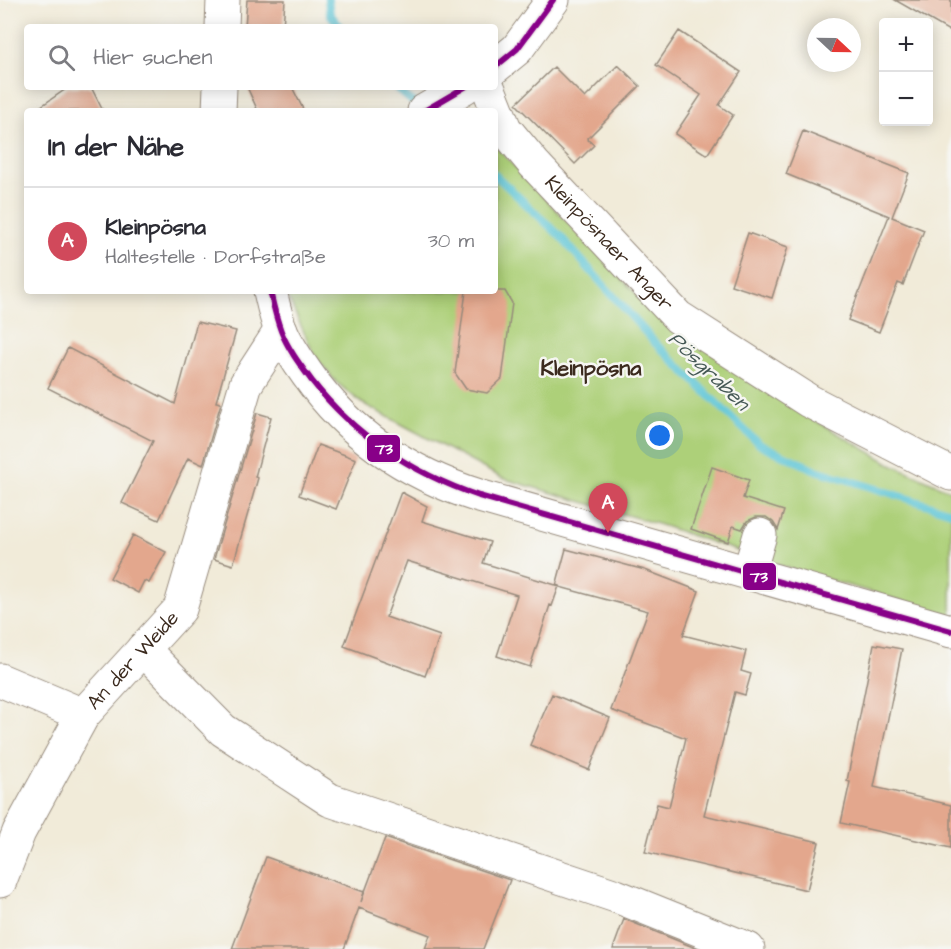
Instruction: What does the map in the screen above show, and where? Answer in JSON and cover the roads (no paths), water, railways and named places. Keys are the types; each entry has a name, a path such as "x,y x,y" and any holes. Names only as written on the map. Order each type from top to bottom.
{"street":[{"path":"222,24 223,0"},
{"path":"498,65 517,49 553,0"},
{"path":"219,108 220,90"},
{"name":"Kleinpösnaer Anger","path":"489,90 496,108"},
{"name":"Kleinpösnaer Anger","path":"498,112 505,129 527,156 678,317 808,401 951,474"},
{"path":"271,294 281,330 297,359 335,410 358,432 408,467 439,482 471,493 709,548 750,573 951,631"},
{"name":"An der Weide","path":"0,881 19,831 83,715 180,609 246,384 281,330"},
{"path":"750,573 760,535"},
{"path":"143,649 223,730 330,800 616,896 748,949"},
{"path":"0,680 83,715"}],"waterway":[{"name":"Pösgraben","path":"328,0 330,14 338,24"},
{"name":"Pösgraben","path":"399,90 420,108"},
{"name":"Pösgraben","path":"498,178 559,235 656,344 759,444 816,470 951,512"}],"place":[{"name":"Kleinpösna","path":"608,533"}],"district":[{"name":"Kleinpösna","path":"591,368"}]}
